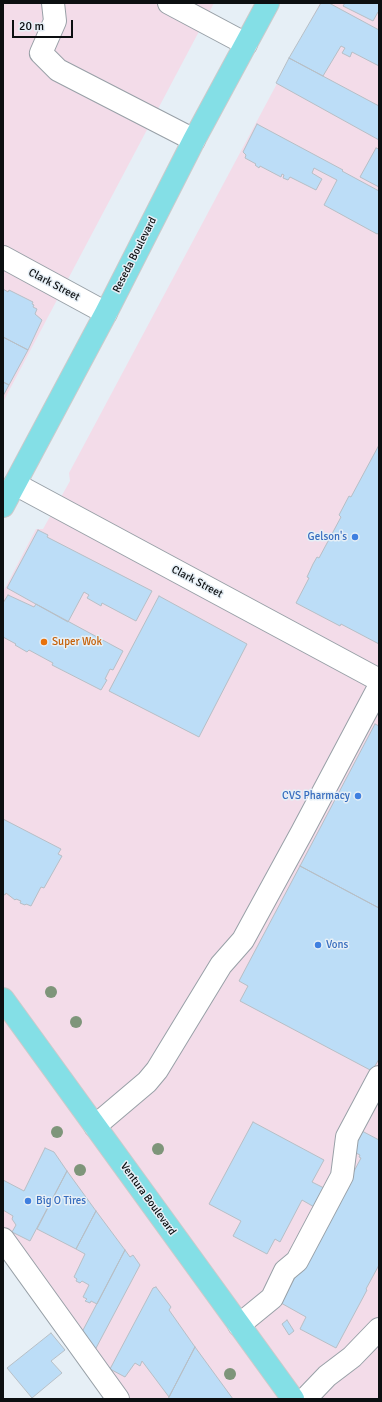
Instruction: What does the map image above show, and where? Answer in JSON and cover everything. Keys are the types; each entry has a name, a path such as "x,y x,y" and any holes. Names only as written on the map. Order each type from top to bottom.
{"main road":[{"name":"Reseda Boulevard","path":"3,506 106,313 194,140 268,3"},
{"name":"Ventura Boulevard","path":"3,999 293,1399"}],"street":[{"path":"53,3 55,21 41,53 58,70 194,140"},
{"path":"169,3 246,44"},
{"name":"Clark Street","path":"3,257 106,313"},
{"name":"Clark Street","path":"15,484 379,680"},
{"path":"95,1126 147,1082 157,1070 221,965 243,940 379,687"},
{"path":"239,1325 272,1298 285,1271 297,1261 342,1176 347,1137 372,1105 379,1077"},
{"path":"3,1239 118,1399"},
{"path":"305,1399 327,1376 352,1357 379,1329"}],"shaded area":[{"path":"3,3 214,3 3,402"},
{"path":"320,3 379,3 379,1399 129,1399 3,1227 3,592 36,529 43,529 70,481 69,473"}],"building":[{"path":"321,3 329,3 379,30 379,66 352,52 350,57 342,53 345,48 341,46 323,76 289,58"},
{"path":"345,3 379,3 379,12 373,21 343,6"},
{"path":"289,58 379,106 379,140 276,83"},
{"path":"257,124 379,191 379,233 377,234 324,205 337,180 314,168 312,173 322,179 316,190 290,177 288,180 283,178 284,175 282,174 281,177 260,166 259,168 255,165 256,164 245,158 246,155 243,152"},
{"path":"376,148 379,149 379,187 360,177"},
{"path":"3,289 8,292 9,290 33,302 33,307 37,309 35,314 42,320 28,350 3,337"},
{"path":"3,337 28,350 9,385 3,382"},
{"path":"3,382 9,385 3,396"},
{"name":"Gelson's","path":"379,445 379,644 296,603 309,578 307,577 313,564 317,557 319,558 341,517 339,515 349,496 351,497"},
{"path":"38,530 48,535 47,537 152,591 136,621 102,603 101,606 87,598 89,595 84,592 68,622 7,588"},
{"path":"8,595 34,607 36,604 123,651 113,670 110,669 105,679 107,680 101,690 52,665 53,663 29,650 27,652 3,637 3,603"},
{"path":"159,596 247,644 199,737 109,691"},
{"name":"CVS Pharmacy","path":"375,724 379,726 379,908 300,866"},
{"path":"3,819 61,849 58,854 62,856 44,888 41,887 31,906 20,903 21,901 15,900 6,893 5,895 3,894"},
{"name":"Vons","path":"300,866 379,908 379,1059 372,1071 240,1001 248,986 239,981"},
{"path":"253,1122 324,1160 312,1182 326,1189 316,1208 302,1200 280,1242 275,1239 267,1254 233,1236 241,1221 209,1204"},
{"path":"362,1131 379,1140 379,1265 336,1348 300,1329 306,1317 281,1303 299,1270 301,1271 361,1158 359,1157 360,1155 352,1151"},
{"name":"Big O Tires","path":"45,1148 54,1152 67,1171 30,1241 12,1232 16,1225 12,1219 13,1216 3,1210 3,1180 24,1191"},
{"path":"67,1171 96,1211 76,1249 37,1229"},
{"path":"96,1211 125,1250 97,1304 91,1301 90,1303 85,1301 87,1299 83,1297 89,1285 82,1281 80,1283 76,1281 77,1279 74,1277 85,1254 76,1249"},
{"path":"125,1250 130,1257 133,1255 140,1265 95,1350 82,1332"},
{"path":"156,1287 171,1307 169,1310 195,1347 169,1397 142,1361 140,1366 135,1363 125,1377 110,1369 153,1288"},
{"path":"287,1320 294,1331 289,1335 282,1324"},
{"path":"51,1333 65,1350 51,1361 62,1373 32,1398 7,1368"},
{"path":"195,1347 233,1399 168,1399"}],"place":[{"name":"Gelson's","path":"355,537"},
{"name":"Super Wok","path":"44,642"},
{"name":"CVS Pharmacy","path":"358,796"},
{"name":"Vons","path":"318,945"},
{"name":"Big O Tires","path":"28,1201"}]}
